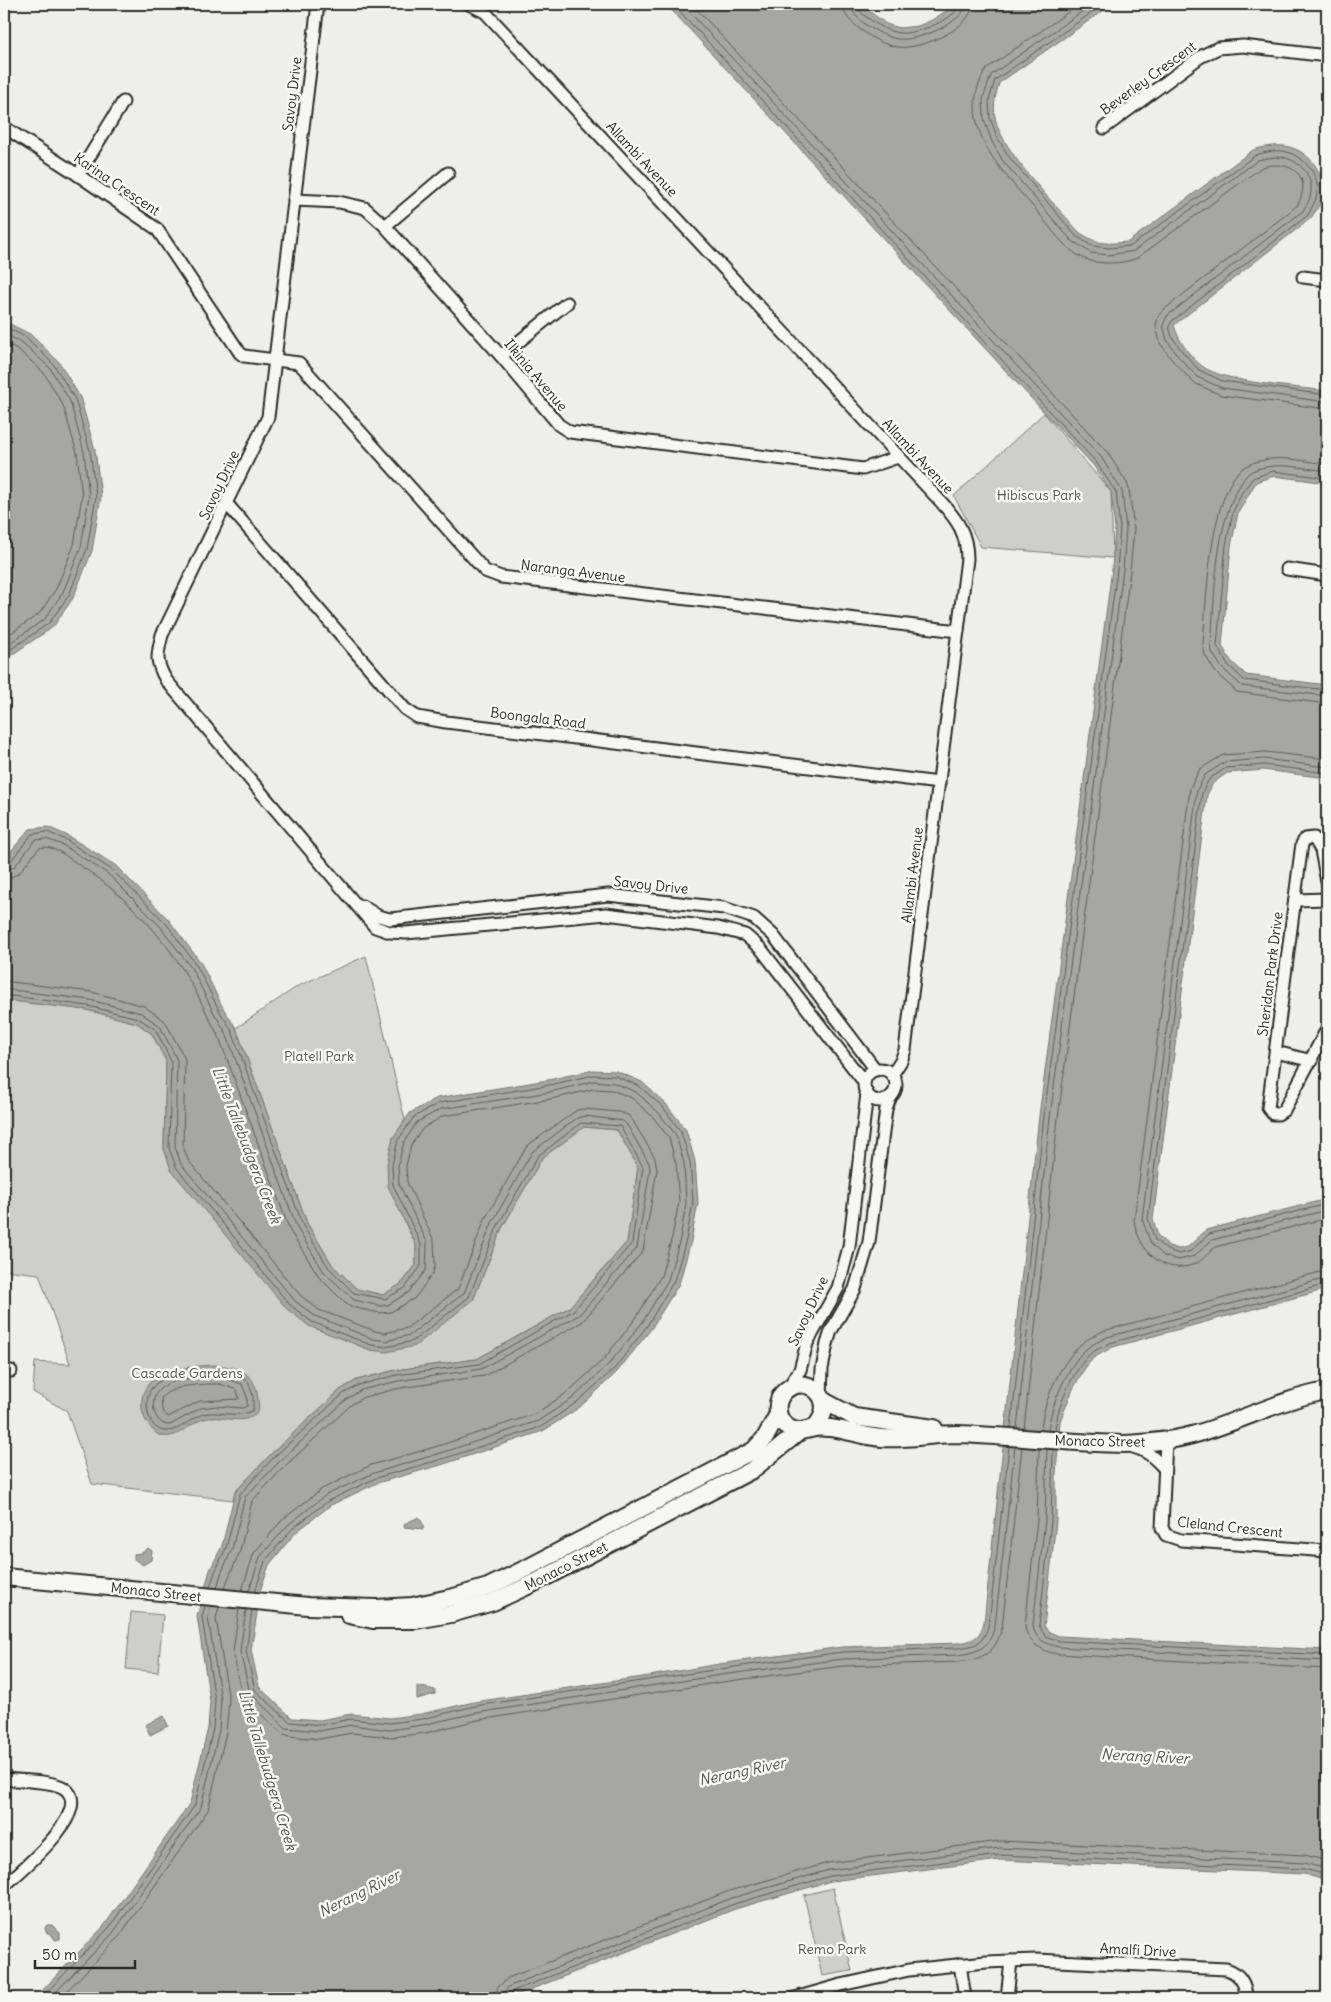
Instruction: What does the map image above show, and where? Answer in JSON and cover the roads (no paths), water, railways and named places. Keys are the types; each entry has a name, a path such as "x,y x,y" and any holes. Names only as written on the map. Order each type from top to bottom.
{"street":[{"name":"Savoy Drive","path":"318,4 268,416 162,635 157,655 159,668 172,687 375,927 390,932 406,933 606,914 718,928 745,935 761,949 840,1052 865,1088 850,1238 845,1268 838,1288 807,1343 800,1370 786,1390"},
{"name":"Allambi Avenue","path":"469,4 485,12 898,456 953,516 967,543 967,559 905,1050 901,1061 892,1075"},
{"name":"Beverley Crescent","path":"1104,128 1200,57 1218,48 1243,46 1327,56"},
{"path":"78,175 123,102"},
{"name":"Karina Crescent","path":"4,127 157,229 240,353 244,356 276,360"},
{"path":"385,226 448,173"},
{"name":"Ilkinia Avenue","path":"294,200 339,202 365,208 385,226 501,356 559,425 570,432 863,469 898,456"},
{"path":"1303,277 1327,280"},
{"path":"501,356 567,303"},
{"name":"Naranga Avenue","path":"276,360 299,363 486,571 501,577 958,631"},
{"name":"Boongala Road","path":"227,504 405,709 417,717 939,783"},
{"path":"1287,569 1327,574"},
{"name":"Sheridan Park Drive","path":"1327,882 1318,843 1314,838 1305,839 1302,844 1268,1108 1274,1114 1284,1110 1327,1030"},
{"name":"Savoy Drive","path":"354,901 378,916 390,919 608,895 724,908 754,918 773,935 876,1070"},
{"name":"Sheridan Park Drive","path":"1295,900 1327,899"},
{"path":"840,1052 854,1043"},
{"name":"Sheridan Park Drive","path":"1276,1052 1312,1061"},
{"path":"822,1399 809,1386 801,1385 786,1390 778,1405 778,1414 782,1422 790,1429 806,1430 821,1421 824,1411 822,1399 823,1363 827,1344 831,1331 855,1289 868,1242 886,1109 896,1084 892,1075 884,1070 876,1070 868,1075 865,1088 876,1100 885,1100 891,1096"},
{"name":"Monaco Street","path":"308,1606 373,1620 416,1620 451,1614 493,1602 532,1584 752,1470 806,1430 830,1428 884,1438 956,1434 1124,1444 1193,1435 1308,1394 1327,1391"},
{"name":"Monaco Street","path":"822,1399 854,1417 942,1430 956,1434"},
{"name":"Monaco Street","path":"4,1577 308,1606 376,1608 412,1606 454,1598 488,1587 754,1450 765,1438 778,1414"},
{"name":"Cleland Crescent","path":"1166,1440 1162,1528 1166,1535 1182,1540 1327,1551"},
{"path":"1124,1444 1143,1449 1164,1468"},
{"path":"722,1466 729,1481"},
{"path":"4,1779 56,1785 65,1789 70,1795 70,1812 66,1823 57,1835 4,1886"},
{"path":"1006,1998 1011,1961"},
{"name":"Amalfi Drive","path":"795,1998 841,1985 909,1970 960,1964 1045,1961 1226,1970 1234,1972 1241,1980 1246,1998"},
{"path":"960,1964 965,1998"},
{"path":"839,1998 841,1985"}],"water":[{"path":"666,4 860,4 886,24 900,28 918,26 932,20 957,4 1113,4 999,83 994,112 999,131 1030,177 1079,232 1097,241 1107,243 1128,242 1253,150 1276,146 1293,148 1309,158 1320,174 1323,192 1318,208 1311,218 1174,325 1181,342 1189,353 1202,366 1212,372 1244,380 1327,391 1327,483 1274,476 1256,482 1238,513 1231,546 1222,646 1231,661 1246,675 1327,685 1327,778 1263,770 1227,773 1213,783 1207,795 1153,1219 1158,1236 1169,1246 1179,1249 1188,1247 1206,1230 1327,1199 1327,1289 1113,1347 1093,1358 1073,1389 1060,1421 1056,1474 1056,1521 1044,1626 1049,1632 1059,1636 1327,1650 1327,1884 1321,1879 1304,1874 1000,1860 831,1881 735,1909 509,1998 35,1998 104,1926 190,1803 208,1728 210,1701 197,1616 210,1570 222,1546 235,1492 271,1454 340,1390 357,1380 396,1370 477,1359 570,1307 627,1242 638,1167 617,1130 584,1127 542,1158 502,1228 473,1300 415,1346 386,1352 370,1350 309,1326 287,1309 171,1170 164,1149 166,1061 152,1034 137,1023 87,1010 4,1000 4,863 11,851 30,829 48,827 68,836 115,865 168,919 201,963 223,1008 236,1028 307,1223 333,1266 357,1289 383,1295 401,1284 416,1265 416,1245 388,1186 387,1164 393,1138 410,1113 437,1098 548,1080 593,1070 616,1071 642,1082 666,1104 686,1130 695,1161 698,1203 691,1241 679,1284 651,1329 617,1372 580,1407 543,1431 441,1465 377,1483 331,1505 295,1533 269,1565 261,1588 251,1650 259,1687 292,1718 320,1720 351,1714 390,1718 421,1714 474,1702 842,1647 958,1643 975,1638 984,1622 1039,1116 1112,569 1115,528 1111,492 1093,465"},
{"path":"4,321 30,334 59,362 80,397 95,450 101,496 92,551 73,598 53,627 4,660"},
{"path":"212,1365 237,1369 249,1377 256,1390 259,1406 257,1413 242,1420 204,1419 174,1435 162,1436 155,1432 146,1421 142,1407 145,1389 151,1381 160,1375 181,1368"},
{"path":"419,1517 424,1526 423,1529 404,1527 404,1524"},
{"path":"148,1548 152,1551 151,1560 143,1565 134,1559 134,1554 142,1553"},
{"path":"417,1686 435,1690 435,1694 417,1699"},
{"path":"164,1716 168,1726 150,1735 145,1725"},
{"path":"47,1925 52,1925 60,1933 60,1939 55,1940 52,1935 46,1932 45,1928"}],"park label":[{"name":"Hibiscus Park","path":"1039,495"},
{"name":"Platell Park","path":"319,1056"},
{"name":"Cascade Gardens","path":"187,1373"},
{"name":"Remo Park","path":"832,1949"}],"water label":[{"name":"Little Tallebudgera Creek","path":"247,1145"},
{"name":"Nerang River","path":"1145,1756"},
{"name":"Little Tallebudgera Creek","path":"268,1770"},
{"name":"Nerang River","path":"742,1771"},
{"name":"Nerang River","path":"359,1893"}]}
